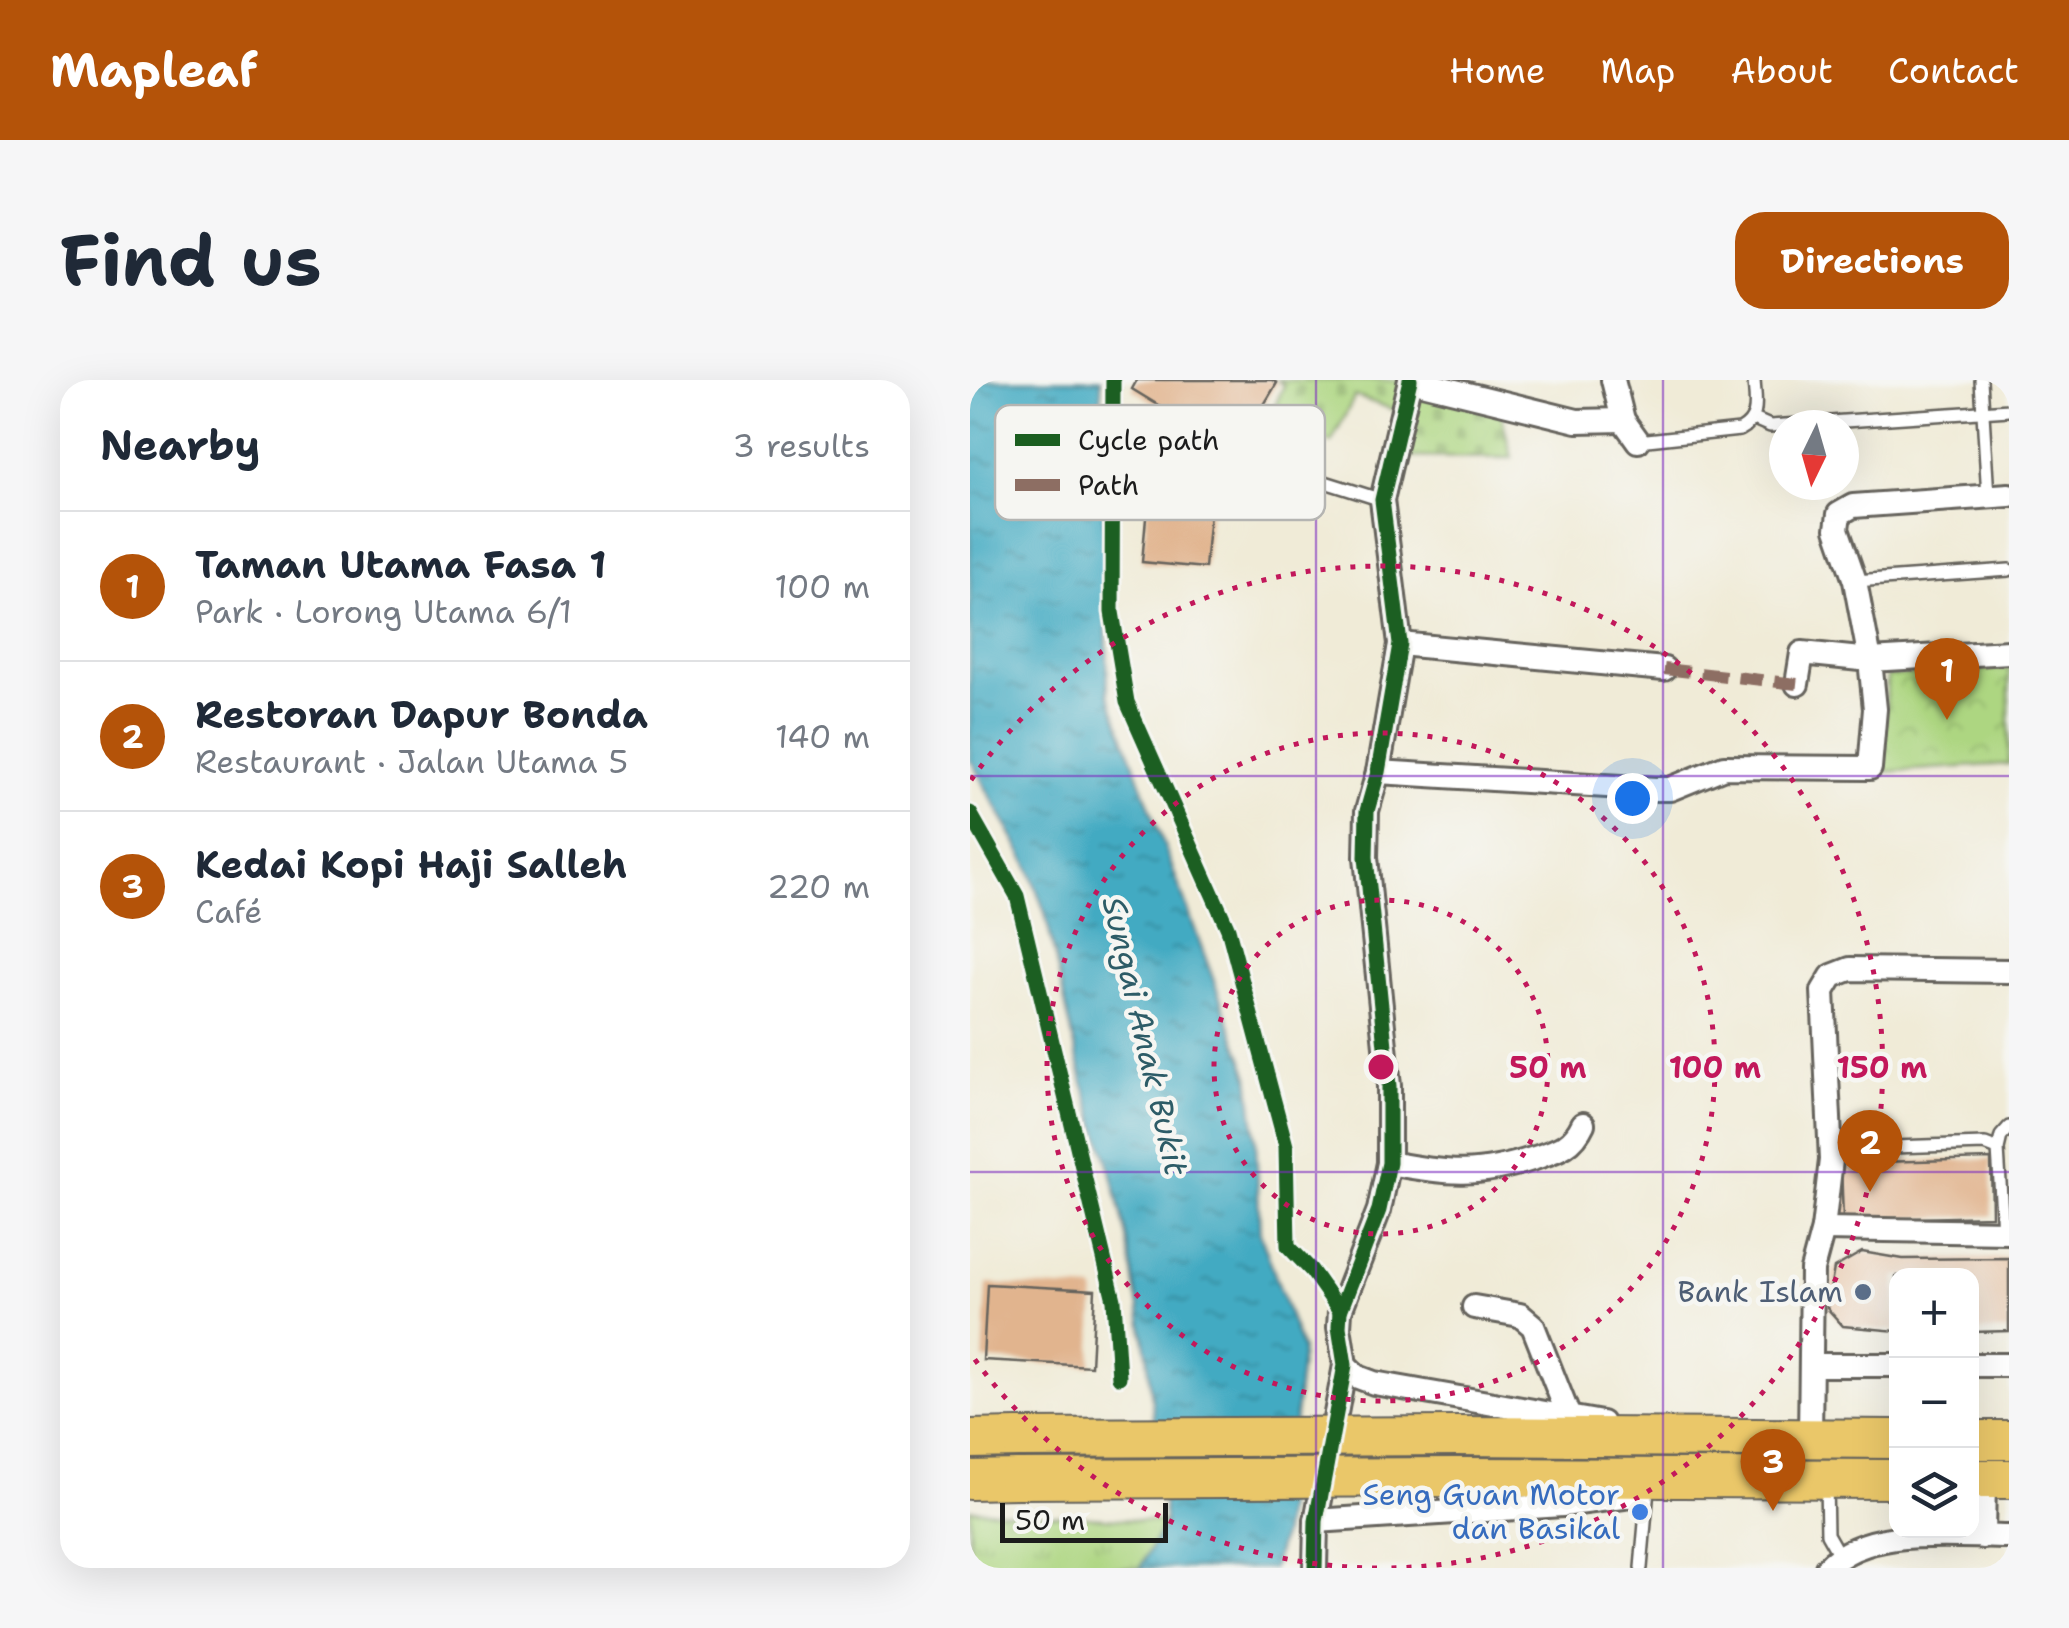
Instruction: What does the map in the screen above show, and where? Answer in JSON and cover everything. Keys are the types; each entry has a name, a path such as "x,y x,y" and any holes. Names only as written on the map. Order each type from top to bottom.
{"main road":[{"path":"970,1439 1889,1439"},
{"path":"1979,1440 2009,1440"},
{"path":"970,1480 1457,1477 1649,1484 1889,1479"}],"street":[{"path":"1315,1568 1316,1521 1345,1365 1340,1311 1379,1210 1390,1163 1389,1086 1366,857 1367,811 1378,772 1400,644 1382,500 1410,380 1577,422 1623,420"},
{"path":"1614,380 1623,420 1638,441"},
{"path":"1378,772 1654,790 1670,789 1724,767 1870,768 1875,708 1870,660 1855,582 1836,530 1840,514 1854,506 1999,496"},
{"path":"1400,644 1664,669"},
{"path":"1797,684 1802,653 1870,660 2009,652"},
{"path":"1810,1438 1812,1270 1823,1228 1831,1149 1822,991 1832,976 1850,969 2009,971"},
{"path":"1390,1163 1435,1172 1498,1170 1560,1150 1576,1140 1583,1124"},
{"path":"1823,1228 2006,1232"},
{"path":"1474,1307 1520,1315 1533,1326 1569,1417"},
{"path":"1345,1365 1358,1377 1374,1382 1691,1438"},
{"path":"1811,1365 1889,1365"},
{"path":"1979,1366 2009,1366"},
{"path":"1984,1537 1988,1479"},
{"path":"1316,1521 1562,1505 1639,1495 1649,1484"},
{"path":"1832,1562 1881,1539 2009,1536"}],"lane":[{"path":"1754,380 1754,419"},
{"path":"1981,380 1982,412 1999,496"},
{"path":"1754,419 1770,426 2009,410"},
{"path":"1638,441 1740,430 1754,419"},
{"path":"1325,482 1382,500"},
{"path":"1855,582 2009,570"},
{"path":"2006,1232 1998,1148 2001,1136 2009,1128"},
{"path":"1831,1149 1986,1144 1998,1148"},
{"path":"1826,1479 1826,1534 1832,1562"},
{"path":"1642,1568 1649,1484"}],"green space":[{"path":"1277,380 1401,380 1397,411 1355,396 1331,443 1325,440 1325,405 1275,405 1284,385"},
{"path":"1416,385 1500,408 1512,458 1403,457"},
{"path":"2009,668 2009,764 1883,772 1887,676"},
{"path":"970,1509 1165,1522 1140,1568 970,1568"}],"water":[{"name":"Sungai Anak Bukit","path":"970,380 1101,380 1102,405 995,405 995,520 1104,520 1108,693 1249,1076 1260,1233 1302,1350 1283,1533 1273,1568 1140,1568 1165,1522 1147,1354 1126,1232 1083,1083 1045,913 1027,863 970,759"}],"building":[{"path":"1137,380 1277,383 1264,405 1158,405 1132,389"},
{"path":"1146,520 1209,520 1205,568 1142,562"},
{"path":"1991,1159 1992,1216 1843,1220 1841,1163"},
{"path":"1862,1252 1903,1259 2009,1258 2009,1331 1979,1332 1979,1268 1889,1268 1889,1330 1843,1326 1827,1308 1834,1268"},
{"path":"987,1284 1095,1290 1091,1366 983,1360"}],"marked path":[{"path":"1664,669 1797,684"}],"cycle path":[{"path":"1113,380 1113,405"},
{"path":"1315,1568 1316,1521 1345,1365 1340,1311 1379,1210 1389,1163 1389,1086 1366,857 1367,811 1378,772 1400,644 1382,500 1410,380"},
{"path":"1112,520 1112,612 1127,702 1228,929 1286,1146 1288,1246 1340,1311"},
{"path":"970,813 1017,896 1114,1300 1119,1377"}],"place":[{"name":"Taman Utama Fasa 1","path":"1947,720"},
{"name":"Restoran Dapur Bonda","path":"1870,1192"},
{"name":"Bank Islam","path":"1863,1292"},
{"name":"Kedai Kopi Haji Salleh","path":"1773,1511"},
{"name":"Seng Guan Motor dan Basikal","path":"1640,1512"}]}
